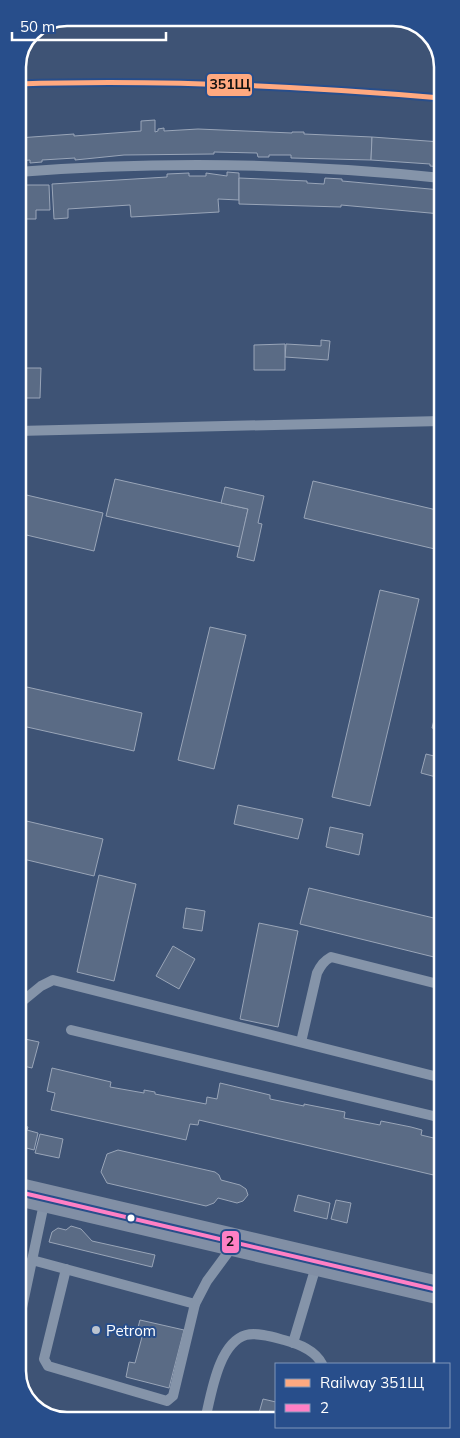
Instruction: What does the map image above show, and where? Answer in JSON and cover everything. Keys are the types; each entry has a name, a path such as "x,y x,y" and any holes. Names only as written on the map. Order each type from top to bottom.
{"street":[{"path":"32,1195 434,1289"}],"lane":[{"path":"26,171 88,166 216,164 298,167 434,177"},
{"path":"26,431 434,421"},
{"path":"301,1042 318,973 321,965 331,957 434,983"},
{"path":"26,999 53,980 434,1076"},
{"path":"71,1030 434,1116"},
{"path":"26,1289 32,1260 32,1195"},
{"path":"66,1270 44,1359 48,1366 167,1401 173,1396 195,1304 207,1281 236,1242"},
{"path":"32,1260 195,1304"},
{"path":"294,1342 317,1262"},
{"path":"207,1412 213,1383 220,1364 228,1349 238,1339 247,1335 267,1336 294,1342 312,1352 321,1363"}],"building":[{"path":"155,120 155,132 158,129 164,128 164,131 198,129 304,132 304,134 372,137 371,160 291,158 291,155 258,157 257,153 214,152 214,154 124,155 75,160 75,158 42,160 42,162 30,163 30,160 26,160 26,137 141,131 141,121"},
{"path":"372,137 434,141 434,166 430,166 430,164 371,160"},
{"path":"227,172 239,173 239,200 218,199 219,212 131,217 130,205 68,209 68,218 54,219 52,184 167,177 167,174 189,173 189,176 206,176 206,173 227,176"},
{"path":"239,178 307,181 307,183 324,184 325,178 434,189 434,213 341,205 341,207 239,204"},
{"path":"26,185 49,185 50,210 36,210 36,219 26,219"},
{"path":"321,340 330,341 328,360 285,357 286,344 321,346"},
{"path":"285,344 285,370 254,370 254,345"},
{"path":"26,368 41,368 40,398 26,398"},
{"path":"115,479 248,509 240,547 106,516"},
{"path":"313,481 434,509 434,549 304,518"},
{"path":"225,487 264,496 258,523 262,524 254,561 237,557 248,509 221,503"},
{"path":"26,495 103,513 94,551 26,535"},
{"path":"380,590 419,599 370,806 332,797"},
{"path":"210,627 246,635 214,769 178,760"},
{"path":"26,687 142,713 134,751 26,727"},
{"path":"426,754 434,756 434,776 421,773"},
{"path":"238,805 303,819 298,839 234,824"},
{"path":"26,821 103,839 94,876 26,860"},
{"path":"330,827 363,834 359,855 326,847"},
{"path":"99,875 136,884 114,981 77,972"},
{"path":"309,888 434,918 434,957 300,924"},
{"path":"186,908 205,911 202,931 183,928"},
{"path":"259,923 298,931 278,1027 240,1019"},
{"path":"173,946 195,959 179,989 156,976"},
{"path":"26,1039 39,1042 32,1068 26,1067"},
{"path":"52,1068 111,1082 110,1087 144,1093 144,1090 206,1104 207,1097 217,1099 220,1083 270,1095 270,1099 345,1112 344,1118 380,1125 381,1121 422,1130 421,1135 434,1138 434,1175 199,1120 198,1125 190,1124 186,1140 51,1110 55,1093 47,1091"},
{"path":"26,1126 28,1127 27,1130 38,1133 34,1150 26,1148"},
{"path":"40,1134 63,1139 59,1158 35,1153"},
{"path":"118,1150 215,1172 221,1180 240,1185 246,1189 248,1195 243,1201 237,1203 218,1198 214,1203 206,1206 107,1183 101,1172 107,1154"},
{"path":"298,1195 330,1203 327,1219 294,1211"},
{"path":"336,1200 351,1203 347,1223 331,1219"},
{"path":"71,1226 81,1229 92,1241 155,1255 152,1267 49,1242 52,1232 58,1228 66,1230"},
{"path":"140,1320 184,1330 169,1388 126,1377 129,1362 135,1363 142,1337 136,1335"},
{"path":"263,1399 275,1402 275,1412 259,1412"}],"rail line":[{"name":"351Щ","path":"26,84 177,83 335,90 434,97"}],"transit line":[{"name":"2","path":"26,1194 434,1289"}],"place":[{"name":"Petrom","path":"96,1330"}]}
